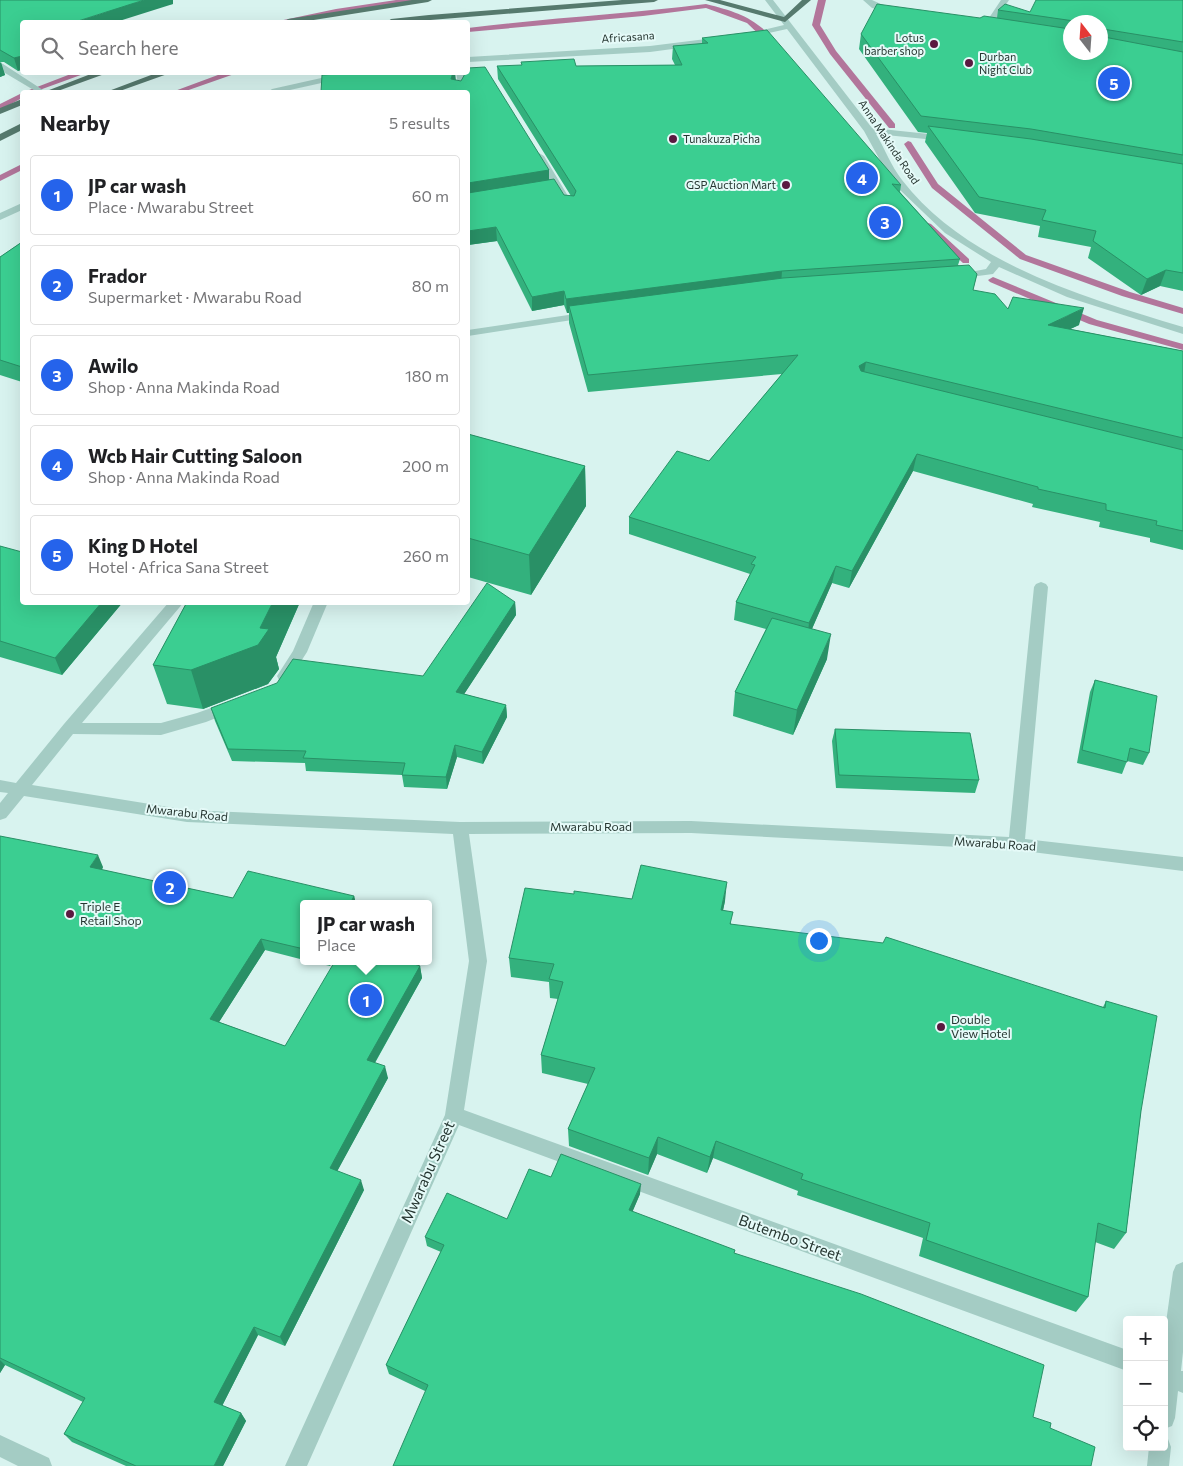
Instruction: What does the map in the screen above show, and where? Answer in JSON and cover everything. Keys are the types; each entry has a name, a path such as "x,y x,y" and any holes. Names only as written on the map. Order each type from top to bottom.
{"main road":[{"path":"301,20 428,0"},
{"path":"406,20 654,0"},
{"path":"708,0 750,9 787,23 806,0"},
{"path":"54,90 97,75"},
{"path":"116,90 160,75"},
{"path":"0,111 20,103"},
{"path":"0,138 20,127"}],"street":[{"name":"Anna Makinda Road","path":"769,0 869,131 901,186 939,223 964,243 998,262 1056,288 1183,331"},
{"path":"867,0 886,10 907,15"},
{"path":"987,28 1004,0"},
{"path":"738,38 765,34 787,23"},
{"name":"Africasana","path":"470,60 482,63 650,49 728,39"},
{"path":"0,66 39,90"},
{"path":"280,90 349,75"},
{"path":"459,90 462,84 460,75"},
{"path":"869,131 958,140"},
{"path":"534,147 554,188 570,206"},
{"path":"0,217 20,207"},
{"path":"945,278 989,272 998,262"},
{"path":"470,333 597,313"},
{"path":"1016,844 1041,587"},
{"path":"0,814 69,728 174,605"},
{"path":"274,690 300,652 320,605"},
{"path":"69,728 161,729 201,718 247,700"},
{"name":"Mwarabu Road","path":"0,786 187,816 460,828 691,827 1016,844 1183,864"},
{"name":"Mwarabu Street","path":"296,1466 454,1115 478,961 460,828"},
{"name":"Butembo Street","path":"454,1115 1123,1360"},
{"path":"1166,1406 1172,1378 1183,1272"},
{"path":"0,1446 42,1466"},
{"path":"1158,1466 1160,1451"}],"building":[{"path":"0,0 144,0 81,20 20,20 20,56 14,58 0,50"},
{"path":"1036,0 1183,0 1183,42 1108,30 1108,15 1063,15 1063,19 998,10 1005,4 1030,12"},
{"path":"877,4 980,18 984,16 1063,28 1063,60 1108,60 1108,38 1183,52 1183,155 1031,129 921,116 861,34"},
{"path":"767,30 901,185 892,184 960,259 782,271 566,299 564,291 532,297 496,227 470,231 470,193 554,179 564,195 574,196 576,191 497,66 522,65 521,62 574,59 576,66 682,65 673,46 708,43 702,38"},
{"path":"485,67 549,170 470,183 470,90 321,90 322,75 452,75 451,79 461,81 464,75 470,75 470,68"},
{"path":"928,126 1031,139 1183,164 1183,273 1166,270 1147,279 1093,241 1096,231 1042,220 1046,210 979,197"},
{"path":"20,243 20,366 0,360 0,257"},
{"path":"969,265 977,274 973,290 995,294 1008,309 1013,297 1084,308 1048,325 1183,351 1183,438 866,362 859,366 861,371 1183,450 1183,531 1156,525 1157,521 1106,510 1106,504 1038,489 1038,487 917,454 852,571 836,566 809,623 736,602 755,565 751,564 756,557 629,517 677,451 709,461 798,355 588,375 569,306 783,278"},
{"path":"470,435 585,466 529,555 470,539"},
{"path":"0,546 20,551 20,605 99,605 55,658 0,641"},
{"path":"487,583 515,602 456,692 506,705 482,752 455,745 446,777 402,775 405,763 303,758 306,751 228,749 211,708 277,683 293,659 423,676"},
{"path":"185,605 272,605 260,628 269,629 258,645 191,670 153,665"},
{"path":"772,618 831,634 797,710 735,692"},
{"path":"1095,680 1157,696 1149,753 1130,748 1127,762 1082,750"},
{"path":"835,729 970,733 979,780 839,775"},
{"path":"0,836 98,855 90,867 233,898 248,871 354,896 352,900 300,900 300,948 261,939 210,1019 285,1046 333,965 420,966 367,1060 385,1066 330,1168 361,1180 280,1337 254,1327 214,1402 241,1413 214,1466 136,1466 64,1434 85,1398 0,1358"},
{"path":"641,865 727,882 721,910 733,912 730,924 883,943 886,937 1105,1008 1106,1001 1157,1016 1141,1111 1126,1233 1098,1223 1088,1297 926,1240 930,1223 801,1179 803,1174 716,1141 710,1157 658,1137 649,1158 568,1129 595,1068 541,1055 563,982 549,979 554,964 509,958 525,888 574,894 574,891 632,899"},
{"path":"561,1154 641,1184 629,1210 735,1250 734,1253 861,1294 1044,1365 1033,1417 1051,1423 1050,1428 1095,1447 1091,1466 393,1466 428,1385 386,1365 444,1245 425,1237 447,1193 507,1219 529,1169 551,1177"}],"waterway":[{"path":"289,20 411,0"},
{"path":"822,0 816,25 833,52 892,126"},
{"path":"470,30 643,14 706,6 750,21 774,44"},
{"path":"34,90 76,75"},
{"path":"182,90 227,75"},
{"path":"0,107 20,96"},
{"path":"908,144 935,186 1023,257 1126,294 1183,311"},
{"path":"0,178 20,168"},
{"path":"928,226 966,261"},
{"path":"993,280 1093,322 1183,347"}],"place":[{"name":"Lotus barber shop","path":"934,44"},
{"name":"Durban Night Club","path":"969,63"},
{"name":"King D Hotel","path":"1114,83"},
{"name":"Tunakuza Picha","path":"673,139"},
{"name":"Wcb Hair Cutting Saloon","path":"862,178"},
{"name":"GSP Auction Mart","path":"786,185"},
{"name":"Awilo","path":"885,222"},
{"name":"Frador","path":"170,887"},
{"name":"Triple E Retail Shop","path":"70,914"},
{"name":"JP car wash","path":"366,1000"},
{"name":"Double View Hotel","path":"941,1027"}]}
